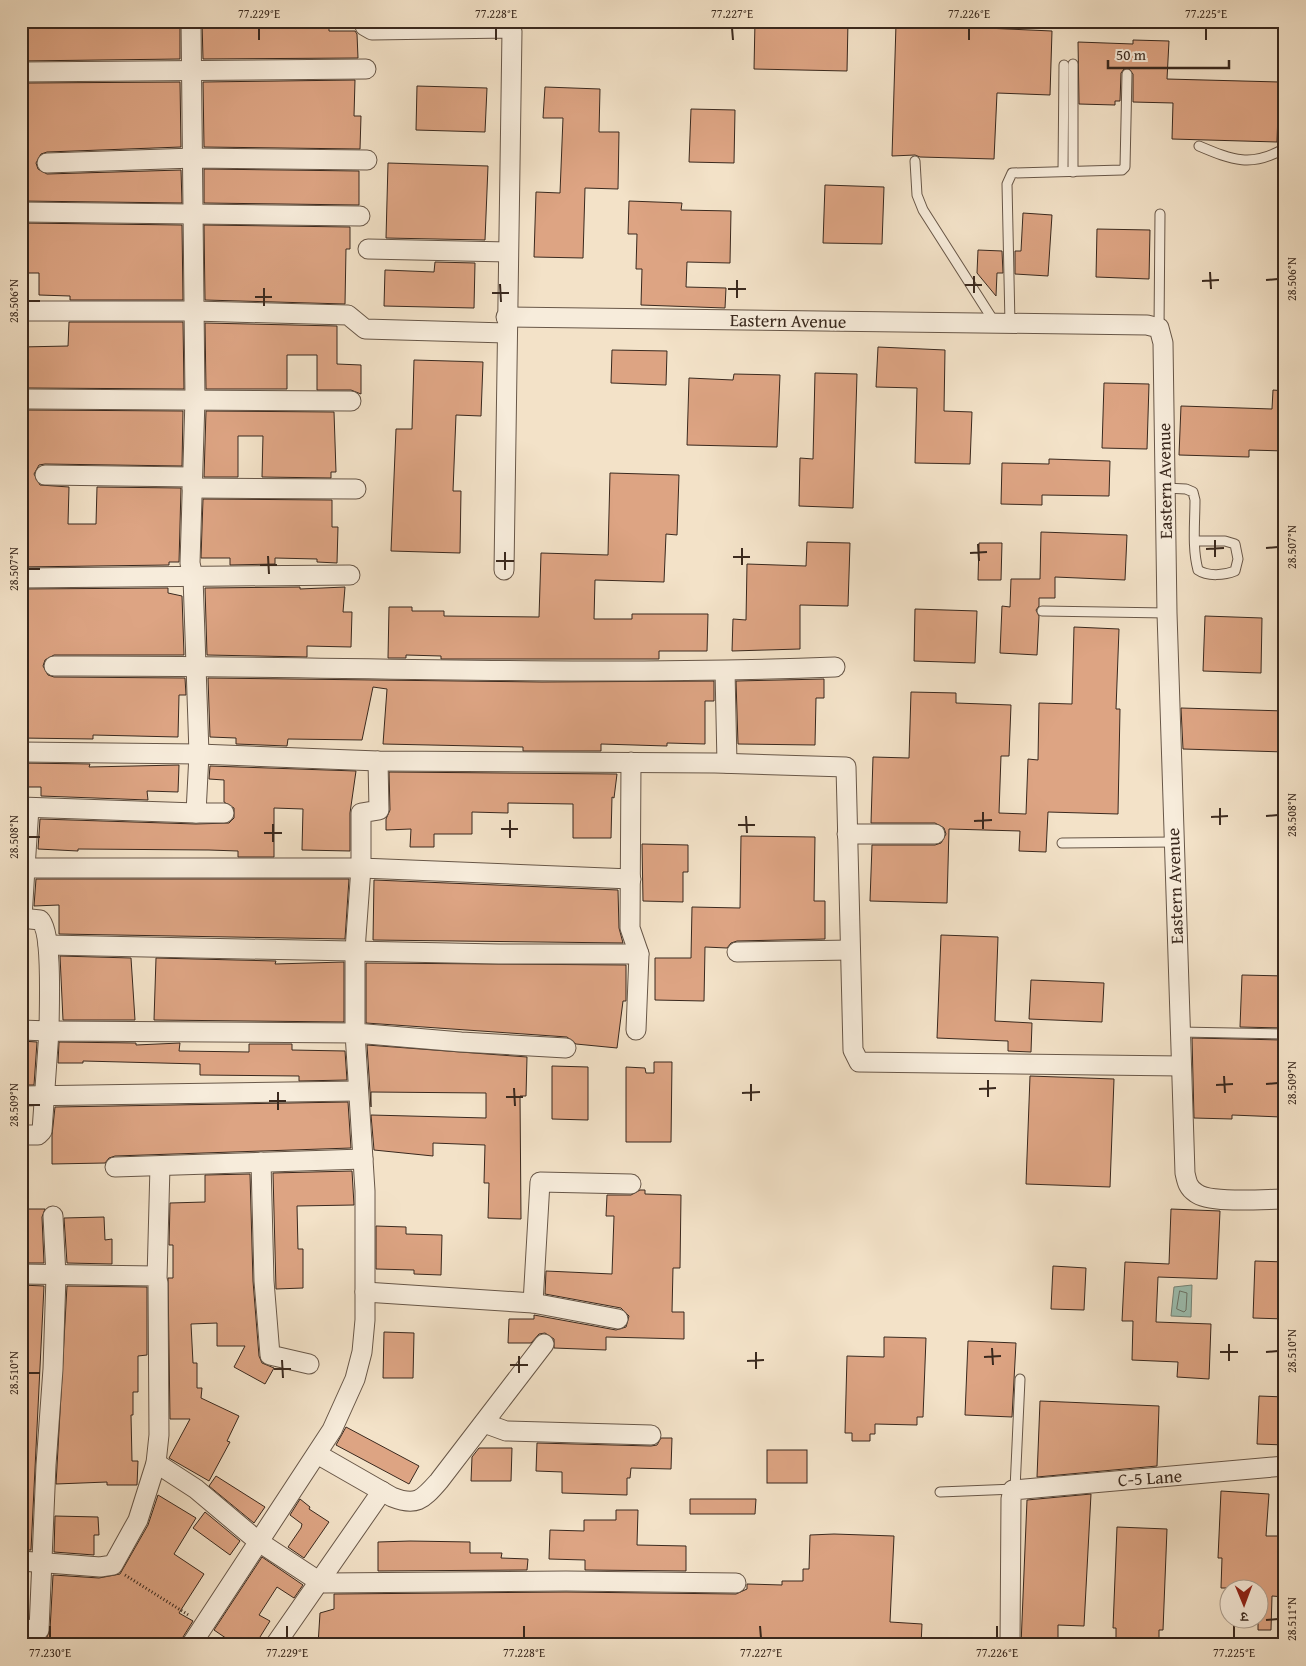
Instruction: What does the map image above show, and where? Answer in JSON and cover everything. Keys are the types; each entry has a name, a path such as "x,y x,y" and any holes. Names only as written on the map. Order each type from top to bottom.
{"street":[{"path":"191,21 194,158 193,311 195,399 190,563 193,577 199,754 196,813"},
{"path":"364,21 364,26 372,30 512,30 506,325 504,570"},
{"path":"21,72 191,69 366,69"},
{"path":"47,163 194,158 367,160"},
{"path":"21,212 193,212 360,216"},
{"path":"368,249 508,252"},
{"name":"Eastern Avenue","path":"27,311 193,311 348,315 352,316 365,329 506,325 1003,324 1147,325 1159,328 1163,343 1167,613 1180,1066 1185,1173 1188,1186 1197,1195 1210,1198 1285,1199"},
{"path":"29,399 350,401"},
{"path":"45,475 356,489"},
{"path":"21,578 350,575"},
{"path":"54,666 725,671 835,667"},
{"path":"725,671 727,763"},
{"path":"21,752 199,754 378,761 727,763 846,768 853,1050 859,1062 1180,1066"},
{"path":"191,1645 332,1430 354,1379 362,1352 365,1292 363,1159 357,1091 355,950 361,868 361,813 379,810 378,761"},
{"path":"631,762 629,801 630,928 639,954 636,1030"},
{"path":"21,1135 42,1133 49,1031 48,945 43,922 36,919 22,918 25,868 25,808 224,813"},
{"path":"847,834 935,834"},
{"path":"25,868 361,868 631,879"},
{"path":"48,945 639,954"},
{"path":"737,952 850,950"},
{"path":"21,1030 355,1033 566,1048"},
{"path":"21,1096 357,1091"},
{"path":"115,1167 363,1159"},
{"path":"261,1162 264,1281 270,1355 309,1364"},
{"path":"21,1562 42,1561 100,1567 110,1565 132,1534 156,1463 159,1435 157,1279 160,1166"},
{"path":"533,1303 540,1182 631,1184"},
{"path":"32,1635 42,1561 46,1465 54,1369 56,1276 53,1216"},
{"path":"21,1274 56,1276 152,1275 157,1279"},
{"path":"365,1292 533,1303 618,1319"},
{"path":"317,1454 382,1491 406,1502 415,1502 426,1496 544,1344"},
{"path":"484,1423 506,1431 650,1435"},
{"path":"156,1463 196,1488 259,1542 320,1582 736,1583"},
{"name":"C-5 Lane","path":"1015,1489 1174,1477 1285,1466"},
{"path":"1010,1645 1011,1499 1012,1492 1015,1489"},
{"path":"276,1645 382,1491"}],"lane":[{"path":"1063,171 1068,64 1073,172"},
{"path":"1003,324 1007,181 1012,172 1116,172 1125,167 1126,74"},
{"path":"1199,146 1229,158 1241,160 1266,159 1285,148"},
{"path":"915,160 917,194 923,210 1003,324"},
{"path":"1159,328 1160,214"},
{"path":"1166,488 1186,489 1193,492 1195,500 1195,541 1196,565 1201,572 1214,574 1235,571 1238,559 1235,544 1231,542 1195,541"},
{"path":"1042,611 1167,613"},
{"path":"1062,842 1174,842"},
{"path":"1180,1032 1285,1034"},
{"path":"1015,1489 1020,1379"},
{"name":"C-5 Lane","path":"940,1492 1015,1489"}],"path":[{"path":"110,1565 204,1625"}],"water":[{"path":"1192,1285 1191,1317 1171,1316 1174,1287"}],"building":[{"path":"27,21 180,21 180,59 21,61 21,29 27,29"},
{"path":"285,21 318,21 318,25 329,25 329,31 355,31 357,34 358,58 203,59 202,22 285,23"},
{"path":"755,21 848,21 847,71 754,69"},
{"path":"896,24 1052,31 1050,95 997,93 994,159 920,157 915,155 892,156"},
{"path":"1133,40 1169,41 1167,79 1279,82 1277,142 1172,139 1173,103 1133,102 1133,74 1128,68 1124,69 1121,73 1120,101 1115,101 1115,105 1079,104 1078,42 1133,44"},
{"path":"355,80 354,116 361,116 360,149 204,147 203,82"},
{"path":"180,82 181,147 47,152 41,154 36,163 38,169 47,174 181,170 182,203 21,201 21,134 27,134 27,83"},
{"path":"417,86 487,88 485,132 416,130"},
{"path":"545,87 600,89 599,132 619,132 618,189 585,188 583,258 534,257 536,192 560,193 563,118 543,118"},
{"path":"691,109 735,110 734,163 689,162"},
{"path":"388,163 488,166 485,240 386,238"},
{"path":"204,169 359,171 359,205 204,203"},
{"path":"825,185 884,187 882,244 823,243"},
{"path":"629,201 682,203 681,210 731,211 730,263 687,262 686,287 726,288 725,308 641,305 642,269 636,269 637,234 628,234"},
{"path":"1023,213 1052,215 1048,276 1015,274 1015,251 1021,251"},
{"path":"21,223 182,225 183,300 70,300 70,296 39,295 39,273 21,273"},
{"path":"204,225 350,227 350,249 346,249 345,304 205,300"},
{"path":"1097,229 1150,230 1149,279 1096,277"},
{"path":"978,250 1002,251 1003,273 997,273 996,296 977,273"},
{"path":"435,262 475,263 474,308 384,306 385,270 434,272"},
{"path":"69,322 183,322 184,389 29,388 21,391 21,347 68,346"},
{"path":"205,323 337,326 337,364 361,365 361,394 351,390 317,390 317,355 287,355 287,389 206,389"},
{"path":"878,347 945,350 944,411 972,412 970,464 915,463 917,388 876,387"},
{"path":"612,350 667,351 666,385 611,383"},
{"path":"414,360 483,362 481,416 456,415 453,491 461,491 460,553 391,551 396,429 412,429"},
{"path":"815,373 857,374 853,508 799,506 800,458 813,459"},
{"path":"734,374 780,375 777,447 687,445 689,378 733,380"},
{"path":"1104,383 1149,384 1147,449 1102,448"},
{"path":"1273,390 1285,391 1285,451 1249,450 1249,457 1179,455 1181,406 1272,409"},
{"path":"21,407 29,410 183,411 182,466 45,464 39,465 34,474 40,485 69,487 68,524 96,524 97,487 181,488 179,562 169,562 169,565 21,567"},
{"path":"206,411 334,412 336,472 331,472 331,478 262,477 263,436 238,436 238,477 204,477"},
{"path":"1049,459 1110,461 1109,496 1042,495 1042,505 1001,504 1002,463 1049,464"},
{"path":"610,473 679,475 677,535 666,534 664,582 595,580 594,619 632,619 632,614 708,614 707,651 659,651 659,659 441,659 441,656 406,655 406,658 388,658 389,607 412,607 412,611 444,611 444,616 539,617 541,553 608,555"},
{"path":"203,499 332,500 332,527 338,527 337,563 317,562 317,559 275,558 275,564 230,565 230,558 201,558"},
{"path":"1041,532 1127,535 1125,580 1055,577 1055,598 1039,598 1039,606 1036,610 1039,616 1037,655 1000,653 1002,606 1010,607 1011,579 1040,579"},
{"path":"807,542 850,543 848,606 800,605 800,649 732,651 733,619 746,620 747,564 806,566"},
{"path":"979,543 1002,543 1001,580 978,580"},
{"path":"300,587 300,589 345,587 343,612 352,612 351,647 307,646 307,657 207,655 205,588"},
{"path":"168,588 168,593 182,596 184,655 54,655 45,660 43,666 48,675 54,677 185,678 186,695 179,695 178,737 93,735 93,739 21,738 21,589"},
{"path":"915,609 977,611 975,663 914,661"},
{"path":"1205,616 1262,618 1261,673 1203,671"},
{"path":"1074,627 1119,629 1116,709 1120,709 1118,814 1048,812 1046,852 1019,851 1020,831 949,829 947,903 870,901 872,845 935,845 941,843 946,834 944,828 935,823 871,823 873,757 909,758 911,692 956,693 956,703 1011,705 1009,756 1001,756 999,813 1026,814 1028,759 1038,760 1039,703 1072,704"},
{"path":"208,678 542,682 714,681 714,701 705,701 705,744 667,743 667,746 601,744 601,751 523,751 523,747 383,744 387,689 373,687 362,740 288,739 287,746 236,744 236,738 210,737"},
{"path":"824,679 824,698 816,698 815,745 738,744 736,681"},
{"path":"1181,708 1285,711 1285,752 1183,749"},
{"path":"21,763 90,764 89,767 179,765 178,792 147,791 148,800 41,796 41,787 21,787"},
{"path":"210,766 356,771 350,813 350,851 302,850 303,809 274,808 274,857 238,857 238,851 209,850 78,849 78,851 38,849 40,819 196,824 229,823 234,818 234,808 224,802 224,780 209,779"},
{"path":"389,772 617,774 614,798 612,797 611,838 573,838 573,804 508,803 508,813 472,812 472,834 434,834 434,847 410,847 411,829 386,830 386,819 390,810"},
{"path":"741,836 815,837 814,901 825,901 825,939 737,941 731,943 727,948 705,947 704,1001 655,1000 655,958 691,958 692,907 740,908"},
{"path":"642,844 688,845 688,872 683,872 683,902 643,901"},
{"path":"36,879 349,879 345,939 59,934 59,905 34,906"},
{"path":"374,880 618,890 619,928 623,943 373,940"},
{"path":"941,935 998,937 995,1021 1032,1023 1031,1052 1008,1051 1008,1041 937,1038"},
{"path":"60,956 131,958 135,1020 63,1020"},
{"path":"156,958 276,961 275,964 344,962 344,1022 154,1020"},
{"path":"366,963 626,965 626,1001 623,1001 617,1048 576,1044 567,1037 366,1023"},
{"path":"1242,975 1285,976 1283,1028 1240,1027"},
{"path":"1031,980 1104,983 1102,1022 1029,1019"},
{"path":"1192,1038 1283,1040 1281,1117 1232,1115 1232,1119 1194,1118"},
{"path":"21,1041 37,1042 34,1085 21,1085"},
{"path":"59,1042 136,1043 136,1045 180,1043 179,1051 249,1052 249,1044 292,1044 292,1050 345,1051 347,1080 299,1081 299,1076 200,1075 200,1064 83,1061 83,1063 58,1063"},
{"path":"367,1045 527,1057 526,1096 520,1096 521,1219 488,1218 489,1183 484,1183 485,1145 433,1143 433,1156 374,1150 371,1115 486,1118 486,1093 371,1092 371,1107"},
{"path":"654,1062 672,1062 671,1142 626,1142 626,1067 645,1068 646,1073 654,1073"},
{"path":"552,1066 588,1067 588,1120 552,1119"},
{"path":"1030,1076 1114,1079 1110,1187 1026,1184"},
{"path":"348,1102 351,1148 115,1156 109,1158 105,1163 52,1164 52,1135 55,1107"},
{"path":"352,1171 354,1205 297,1206 298,1249 303,1249 303,1288 276,1289 273,1173"},
{"path":"250,1174 253,1281 259,1356 262,1363 274,1368 265,1384 234,1367 245,1346 217,1346 217,1323 191,1324 193,1363 197,1363 197,1388 202,1388 201,1398 239,1416 227,1441 230,1442 209,1481 169,1458 190,1419 170,1419 168,1278 173,1278 173,1245 169,1245 170,1203 205,1202 205,1175"},
{"path":"640,1190 645,1190 645,1194 681,1195 680,1268 673,1268 672,1312 684,1312 684,1339 606,1337 606,1350 554,1348 554,1339 545,1333 539,1334 531,1343 508,1343 509,1319 534,1319 534,1315 616,1330 626,1327 629,1316 621,1308 545,1294 546,1271 612,1274 614,1216 606,1216 607,1195 631,1195"},
{"path":"21,1209 45,1209 42,1217 44,1263 21,1263"},
{"path":"1171,1209 1220,1211 1217,1279 1158,1277 1156,1322 1211,1324 1209,1379 1177,1377 1178,1362 1132,1360 1133,1321 1122,1321 1125,1262 1169,1264"},
{"path":"104,1217 105,1240 112,1239 112,1264 67,1263 64,1218"},
{"path":"376,1226 406,1227 406,1234 442,1235 441,1275 414,1274 414,1270 376,1269"},
{"path":"1255,1261 1285,1262 1285,1319 1253,1318"},
{"path":"1053,1266 1086,1268 1084,1310 1051,1309"},
{"path":"21,1285 44,1286 31,1550 21,1550"},
{"path":"67,1286 147,1287 147,1355 138,1356 138,1392 133,1392 133,1415 131,1415 132,1461 138,1461 137,1485 107,1485 107,1482 56,1484"},
{"path":"384,1332 414,1333 413,1378 383,1378"},
{"path":"884,1337 926,1338 923,1417 917,1417 917,1425 875,1424 875,1434 870,1434 870,1441 852,1441 852,1433 845,1433 847,1356 884,1357"},
{"path":"968,1341 1016,1343 1012,1417 965,1415"},
{"path":"1259,1396 1285,1397 1285,1445 1257,1444"},
{"path":"1040,1401 1159,1406 1157,1466 1037,1477"},
{"path":"346,1427 419,1466 409,1484 336,1445"},
{"path":"661,1438 672,1438 671,1469 631,1468 630,1478 627,1478 627,1495 562,1493 562,1472 536,1471 537,1443 651,1446 657,1445"},
{"path":"479,1448 512,1448 511,1481 471,1481 472,1457"},
{"path":"767,1450 807,1450 807,1483 767,1483"},
{"path":"216,1476 265,1507 254,1523 209,1486"},
{"path":"1221,1491 1269,1494 1266,1536 1285,1536 1285,1597 1272,1596 1271,1630 1258,1630 1258,1628 1268,1628 1268,1578 1221,1578 1222,1558 1218,1558"},
{"path":"1091,1494 1084,1626 1058,1625 1058,1645 1021,1645 1027,1500"},
{"path":"158,1495 196,1518 174,1554 204,1574 179,1613 193,1621 178,1645 95,1645 97,1641 46,1639 50,1630 53,1575 99,1578 120,1574 148,1525"},
{"path":"300,1499 310,1507 309,1509 329,1522 304,1558 288,1547 302,1524 290,1515"},
{"path":"690,1499 756,1499 755,1514 690,1514"},
{"path":"616,1510 638,1510 637,1545 686,1546 686,1571 585,1570 585,1560 549,1559 550,1530 584,1531 584,1520 616,1520"},
{"path":"205,1512 240,1541 230,1555 193,1528"},
{"path":"55,1516 98,1517 99,1535 94,1535 94,1555 54,1552"},
{"path":"1117,1527 1167,1529 1163,1630 1159,1630 1159,1645 1116,1645 1116,1628 1113,1628"},
{"path":"810,1535 894,1536 890,1622 922,1624 921,1645 847,1645 848,1640 778,1638 778,1645 551,1645 551,1639 509,1639 509,1645 318,1645 320,1613 334,1609 334,1594 566,1592 736,1594 747,1589 747,1584 782,1585 782,1581 803,1581 803,1569 809,1569"},
{"path":"378,1542 470,1542 470,1553 502,1553 501,1558 528,1559 527,1570 378,1571"},
{"path":"262,1557 303,1585 294,1598 277,1587 259,1615 270,1621 255,1645 236,1645 214,1630"}]}
